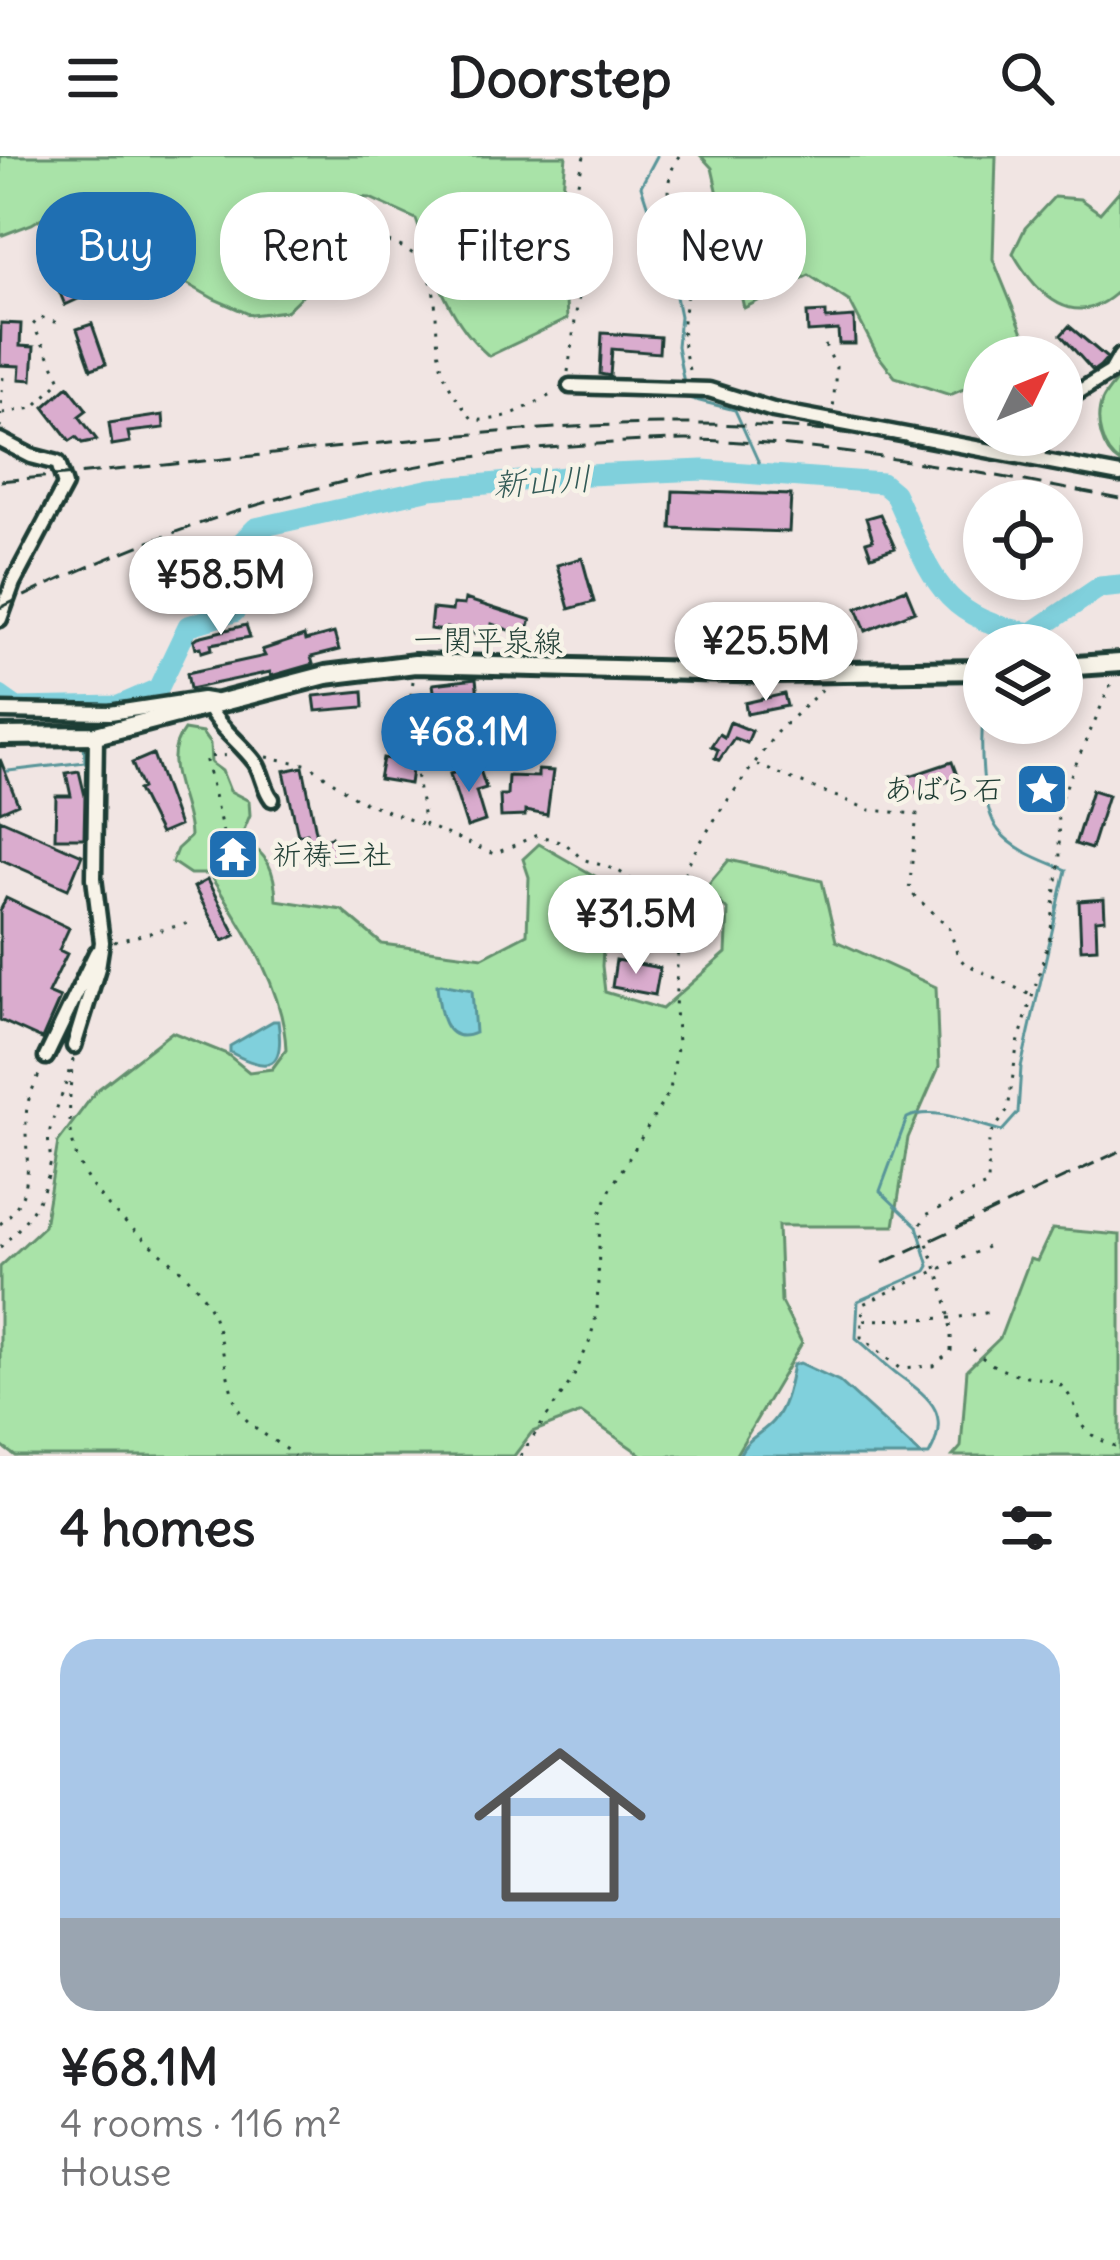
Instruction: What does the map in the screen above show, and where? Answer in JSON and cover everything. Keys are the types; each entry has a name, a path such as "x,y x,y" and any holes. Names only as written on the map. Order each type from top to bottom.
{"main road":[{"name":"一関平泉線","path":"0,736 96,735 326,675 415,664 774,673 963,670"},
{"path":"1083,666 1120,664"}],"street":[{"path":"1083,389 1111,372 1120,356"},
{"path":"570,386 709,390 773,410 1120,476"},
{"path":"0,440 58,463 65,485 13,584 0,620"},
{"path":"0,711 110,713 202,699 214,705 257,765 272,799"},
{"path":"74,1046 102,942 94,878 96,735"},
{"path":"46,1057 102,942"}],"lane":[{"path":"823,612 834,672"},
{"path":"774,620 774,673"}],"path":[{"path":"390,242 404,246 428,273 436,292 442,369 472,420 495,422 522,412 570,386 567,371 581,277 571,218 584,156"},
{"path":"679,156 667,174 667,199 686,271 684,345 694,390"},
{"path":"3,413 33,408 61,380 33,325 40,317 63,325"},
{"path":"825,345 836,367 832,419"},
{"path":"0,430 3,376"},
{"path":"415,664 407,721 425,825"},
{"path":"987,1246 938,1272 863,1304 861,1337 900,1368 934,1366 951,1351 952,1318 938,1272 920,1226 926,1214 988,1185 989,1137 1008,1110 1017,1047 1049,937 1060,857 1058,807 1120,664"},
{"path":"520,1456 573,1378 589,1343 597,1313 600,1214 611,1188 660,1112 674,1078 681,881 692,856 777,732 834,672"},
{"path":"223,833 205,757 246,754 310,765 357,799 494,854 537,835 566,844 581,859 632,880 681,881"},
{"path":"755,765 870,810 917,814 909,891 950,927 964,963 1034,997"},
{"path":"102,942 193,922"},
{"path":"0,1247 24,1225 51,1164 48,1137 64,1099 74,1046"},
{"path":"74,1046 70,1132 74,1159 84,1179 123,1221 188,1275 209,1304 239,1412 294,1456"},
{"path":"0,1224 16,1211 29,1178 28,1104 46,1057"},
{"path":"862,1320 991,1312"},
{"path":"973,1349 988,1364 1007,1373 1057,1382 1073,1402 1078,1425 1090,1436 1120,1448"}],"green space":[{"path":"0,156 566,156 563,192 414,192 414,218 390,207 390,192 220,192 220,300 297,300 286,311 251,315 196,289 196,192 36,192 36,222 0,236"},
{"path":"701,156 996,156 993,259 1024,336 963,336 963,389 950,395 895,377 877,354 850,302 806,277 806,192 717,192 712,168"},
{"path":"1120,190 1120,289 1088,308 1059,304 1034,283 1013,253 1025,228 1054,197 1080,199 1100,213"},
{"path":"447,300 566,300 567,319 489,356"},
{"path":"1120,376 1120,463 1104,444 1099,418 1102,401"},
{"path":"184,730 202,733 210,744 211,763 222,771 230,791 249,801 250,815 241,837 268,864 276,900 342,910 382,944 483,957 527,934 529,877 523,859 539,844 607,883 605,992 662,1009 726,953 728,911 706,887 729,860 822,881 836,941 936,987 939,1067 908,1138 894,1226 778,1226 781,1302 802,1343 735,1456 643,1456 581,1413 532,1432 514,1456 15,1456 0,1445 0,1267 44,1226 58,1142 97,1090 172,1032 227,1054 249,1072 272,1069 286,1050 278,1003 235,914 209,874 190,874 172,862 190,837 174,769"},
{"path":"1052,1229 1120,1235 1120,1456 953,1456 961,1447 967,1370 1000,1338 1030,1259 1037,1261"}],"water":[{"path":"437,985 472,990 475,1033 464,1036 449,1030 439,1005"},
{"path":"278,1021 280,1037 272,1062 255,1063 230,1052 230,1046"},
{"path":"800,1363 839,1381 922,1456 739,1456 777,1415 793,1365"}],"building":[{"path":"826,312 826,319 854,317 855,344 839,344 838,330 808,332 807,313"},
{"path":"1,323 21,324 20,346 34,347 32,380 19,379 20,366 0,365"},
{"path":"92,324 106,364 91,369 77,329"},
{"path":"1069,326 1081,336 1062,336"},
{"path":"602,333 660,337 659,353 612,349 610,376 600,374"},
{"path":"1083,338 1107,358 1093,371 1083,360"},
{"path":"68,386 87,410 79,416 97,440 82,443 76,437 70,441 44,407"},
{"path":"163,415 164,428 128,432 130,442 112,445 109,423"},
{"path":"673,491 791,495 789,532 671,528"},
{"path":"880,514 895,548 871,556 866,542 873,540 866,518"},
{"path":"582,558 594,602 569,609 557,565"},
{"path":"906,589 915,611 866,631 857,608"},
{"path":"465,599 531,620 525,636 492,624 490,636 430,629 432,609 452,611 453,604 464,605"},
{"path":"246,625 250,637 211,644 212,649 202,652 201,647 196,648 198,637"},
{"path":"334,633 339,650 311,657 313,664 190,689 187,673 265,656 262,650 304,636 305,641"},
{"path":"476,679 478,697 470,697 475,716 464,719 470,737 451,742 442,712 437,712 433,684"},
{"path":"363,691 364,707 316,711 314,696"},
{"path":"784,694 787,706 747,714 745,703"},
{"path":"730,722 752,731 747,743 734,738 719,760 715,758 718,750 711,746 719,734 724,737"},
{"path":"153,754 179,826 160,834 138,790 142,788 132,763"},
{"path":"383,758 413,763 410,784 379,779"},
{"path":"0,759 18,804 0,812"},
{"path":"952,762 958,778 901,797 895,781"},
{"path":"303,767 318,841 331,837 337,858 316,864 307,833 298,835 284,771"},
{"path":"468,768 470,772 480,770 486,788 476,791 485,821 467,827 450,774"},
{"path":"538,770 553,771 547,815 525,811 525,816 501,817 500,795 507,795 508,776 538,777"},
{"path":"79,771 85,796 84,838 55,838 56,796 71,796 66,773"},
{"path":"1092,790 1108,795 1091,849 1075,844"},
{"path":"0,819 82,855 68,889 0,859"},
{"path":"207,880 236,935 223,941 194,887"},
{"path":"6,898 69,928 59,950 67,954 48,993 60,998 42,1039 0,1020 0,911"},
{"path":"1104,899 1105,919 1096,920 1097,948 1081,949 1079,901"},
{"path":"616,960 660,968 655,995 612,987"}],"waterway":[{"path":"657,156 641,186 674,287 684,383"},
{"path":"684,393 684,397 735,410 763,472"},
{"name":"新山川","path":"0,696 17,708 119,706 158,689 188,626 234,612 247,595 240,544 256,528 431,489 703,470 882,483 894,493 941,587 975,616 1032,633 1100,587 1120,585"},
{"path":"0,772 85,762 84,742"},
{"path":"923,1455 929,1455 935,1441 935,1409 856,1338 858,1301 929,1266 917,1226 880,1191 907,1118 941,1115 1002,1131 1018,1113 1021,1067 1066,870 1030,854 999,831 988,806 982,744"}],"railway":[{"path":"0,481 433,438 647,424 790,428 932,447"},
{"path":"0,608 132,549 267,502 406,468 549,448 679,440 773,444 922,463 1120,499"},
{"path":"883,1263 1120,1151"}],"place":[{"name":"あばら石","path":"1042,789"},
{"name":"祈祷三社","path":"233,854"}]}
